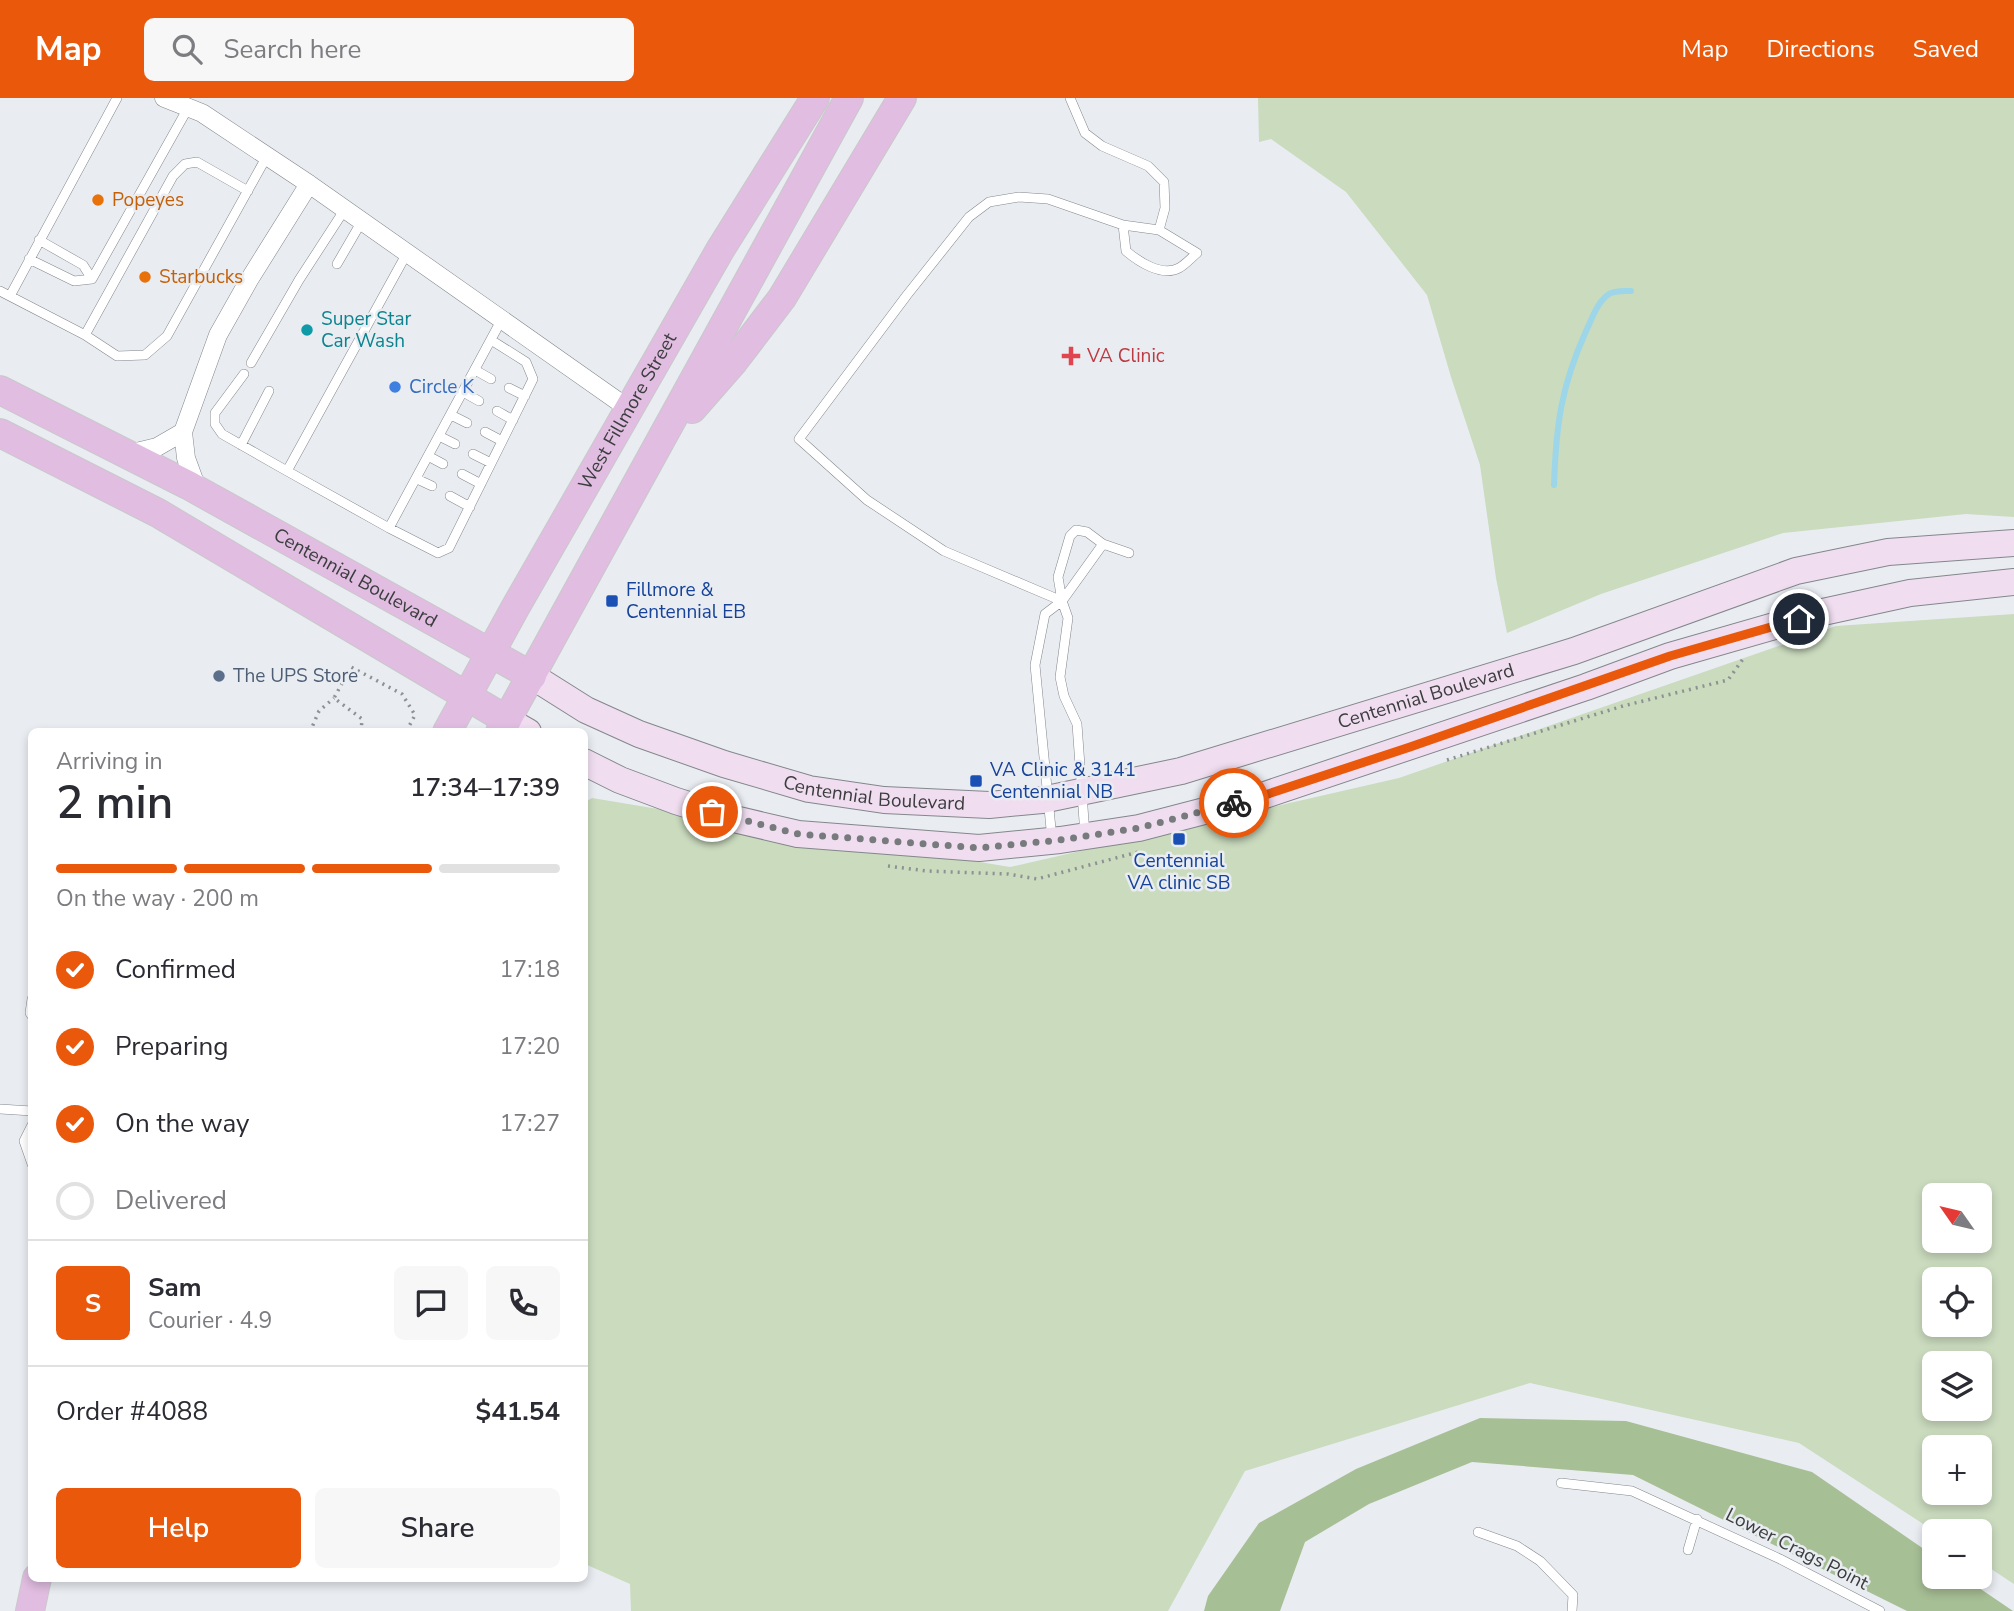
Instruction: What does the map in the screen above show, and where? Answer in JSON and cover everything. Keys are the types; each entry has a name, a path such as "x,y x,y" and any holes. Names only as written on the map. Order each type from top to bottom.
{"main road":[{"name":"West Fillmore Street","path":"449,728 732,231 815,98"},
{"path":"0,433 158,513 466,697 512,728 532,676 849,98"},
{"path":"654,454 734,361 782,298 902,98"},
{"name":"Centennial Boulevard","path":"0,390 198,491 532,676 586,710 639,734 724,764 809,789 884,800 971,805 1050,798 1181,771 1574,650 1796,571 1888,552 2014,543"},
{"path":"588,764 620,780 676,801 730,818 798,834 979,848 1085,837 1139,828 1262,796 1670,656 1823,612 1910,593 2014,582"},
{"path":"1656,621 1670,656"},
{"path":"30,1611 36,1582"}],"street":[{"path":"164,98 202,113 309,184 629,409"},
{"path":"198,491 186,458 183,432 218,335 309,184"},
{"path":"128,454 158,447 183,432"}],"lane":[{"path":"10,296 117,98"},
{"path":"1070,98 1085,133 1102,146 1148,166 1164,182 1165,208 1159,230"},
{"path":"92,279 188,108"},
{"path":"0,291 85,335 117,356 145,355 167,337 267,156"},
{"path":"85,335 173,176 185,164 197,162 248,191"},
{"path":"1062,601 944,551 867,500 799,439 969,217 989,202 1019,197 1048,199 1123,225 1159,230 1196,253 1178,269 1165,272 1137,260 1126,251 1123,225"},
{"path":"251,363 299,280 345,209"},
{"path":"337,264 362,221"},
{"path":"39,240 83,265 92,279"},
{"path":"287,471 407,253"},
{"path":"29,259 74,281 92,279"},
{"path":"389,528 502,319"},
{"path":"244,374 215,413 215,424 222,434 438,553 449,548 533,379 526,362 491,340"},
{"path":"475,370 491,379"},
{"path":"509,388 525,396"},
{"path":"241,445 269,391"},
{"path":"463,393 479,401"},
{"path":"497,411 513,420"},
{"path":"451,415 467,423"},
{"path":"485,432 502,441"},
{"path":"439,436 455,444"},
{"path":"473,454 491,463"},
{"path":"428,456 443,464"},
{"path":"462,474 481,484"},
{"path":"417,479 432,486"},
{"path":"450,496 470,507"},
{"path":"1085,837 1077,723 1060,677 1068,618 1058,577 1070,536 1076,530 1087,532 1103,544 1129,553"},
{"path":"1052,841 1050,798 1035,665 1045,614 1062,601 1103,544"},
{"path":"0,1109 28,1111"},
{"path":"28,1133 24,1141 28,1152"},
{"name":"Lower Crags Point","path":"1561,1483 1632,1491 1697,1519 1880,1611"},
{"name":"Lower Crags Point","path":"1688,1550 1697,1519"},
{"path":"1478,1532 1517,1546 1540,1561 1573,1595 1572,1611"}],"path":[{"path":"312,728 319,711 334,698 351,667 402,694 415,715 408,728"},
{"path":"334,698 362,719 361,728"}],"green space":[{"path":"1258,98 2014,98 2014,517 1966,514 1783,533 1601,594 1507,633 1496,578 1480,465 1427,295 1346,192 1271,139 1259,142"},
{"path":"2014,614 2014,1584 1992,1570 1992,1519 1922,1519 1922,1523 1799,1443 1530,1383 1245,1471 1168,1611 631,1611 630,1584 588,1565 588,800 592,798 1010,867 1399,778 1836,626"},
{"path":"1480,1418 1626,1421 1812,1472 1922,1548 1922,1589 1981,1589 2013,1611 1907,1611 1633,1475 1472,1462 1369,1504 1305,1542 1280,1611 1204,1611 1208,1596 1259,1523 1356,1469"}],"waterway":[{"path":"1554,485 1561,406 1578,351 1601,301 1611,293 1631,291"}],"way so far":[{"path":"712,812 798,834 979,848 1060,840 1139,828 1234,803"}],"place":[{"name":"Popeyes","path":"98,200"},
{"name":"Starbucks","path":"145,277"},
{"name":"Super Star Car Wash","path":"307,330"},
{"name":"VA Clinic","path":"1071,356"},
{"name":"Circle K","path":"395,387"},
{"name":"Fillmore & Centennial EB","path":"612,601"},
{"name":"The UPS Store","path":"219,676"},
{"name":"VA Clinic & 3141 Centennial NB","path":"976,781"},
{"name":"Centennial VA clinic SB","path":"1179,839"}],"route":[{"path":"1234,803 1410,747 1670,656 1799,619"}]}
